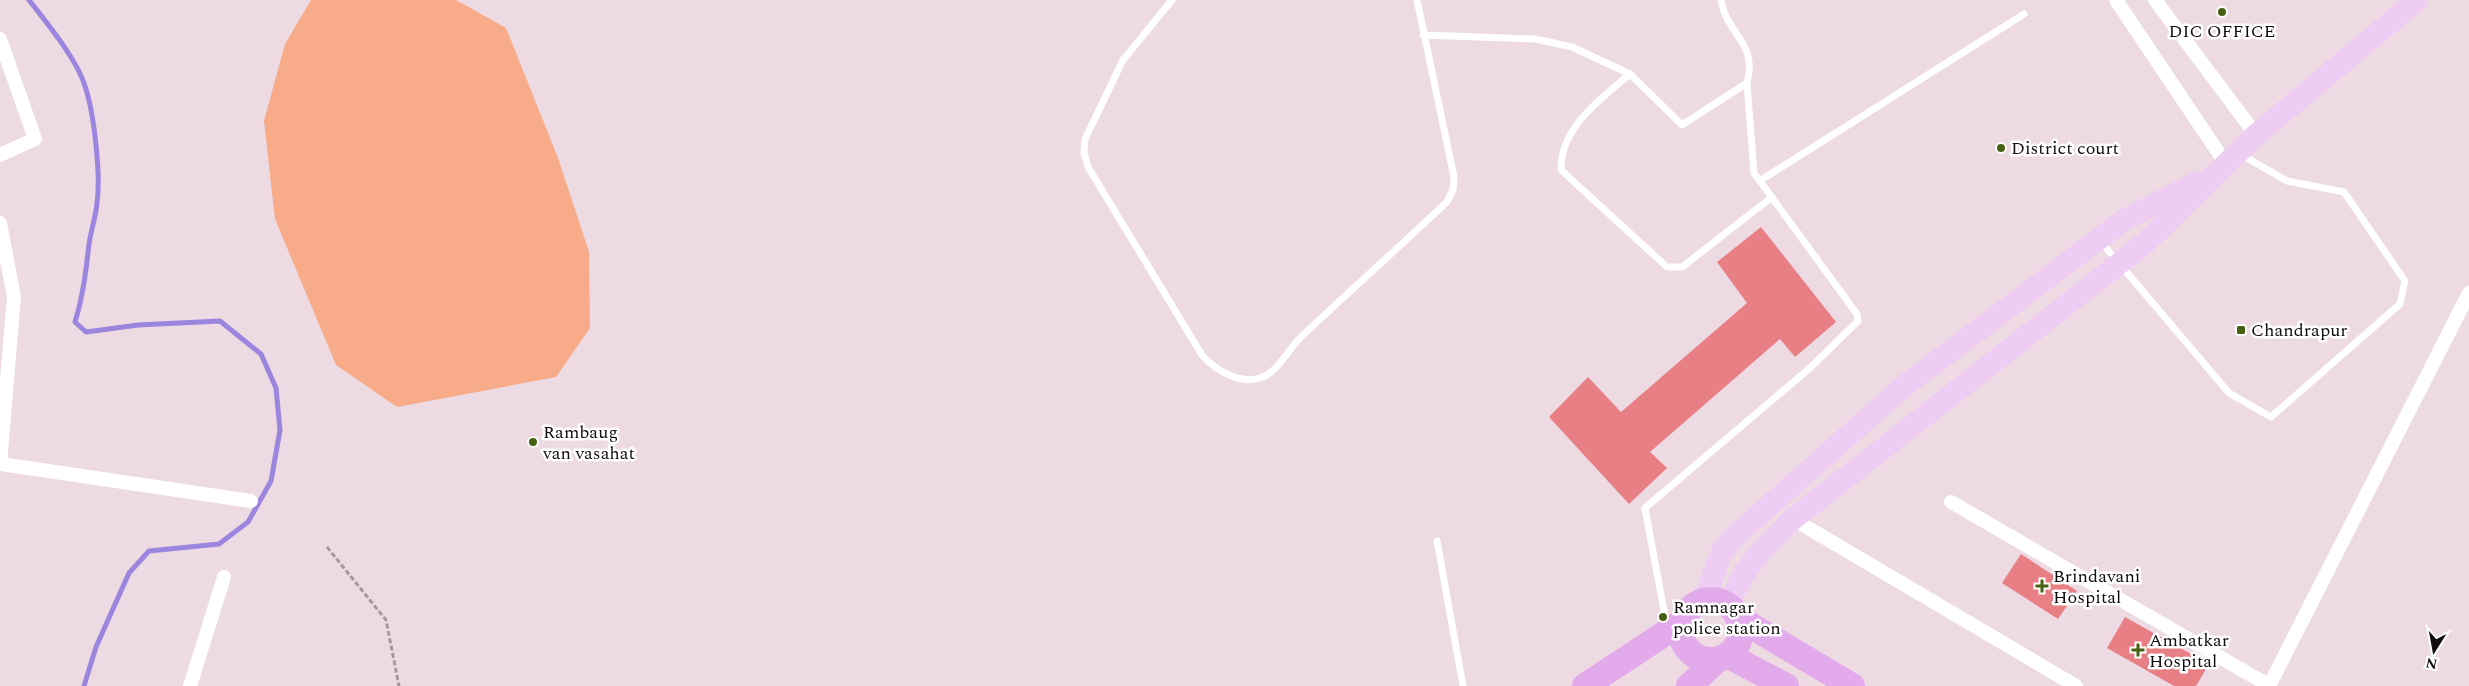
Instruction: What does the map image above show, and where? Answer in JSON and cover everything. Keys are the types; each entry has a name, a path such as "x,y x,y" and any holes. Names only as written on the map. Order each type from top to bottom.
{"highway":[{"path":"1689,686 1736,646 1740,637 1723,608"},
{"path":"1585,686 1675,627 1689,609 1723,608 1852,686"},
{"path":"1675,627 1685,646 1692,654 1701,659 1722,657 1786,686"}],"main road":[{"path":"1723,608 1760,552 1793,519 2117,263 2144,244 2256,135 2417,0"},
{"path":"1723,608 1722,551 1734,537 1903,388 2124,220 2228,163"}],"street":[{"path":"2116,0 2228,163"},
{"path":"2155,0 2256,135"},
{"path":"0,39 36,139 0,155"},
{"path":"0,223 14,297 0,464 251,501"},
{"path":"1951,502 2270,686 2469,293"},
{"path":"1793,519 2076,686"},
{"path":"190,686 224,576"}],"lane":[{"path":"1172,0 1123,60 1085,139 1084,154 1088,167 1202,355 1216,369 1226,374 1249,379 1260,378 1269,374 1299,338 1447,202 1453,190 1454,178 1417,0"},
{"path":"1675,627 1645,508 1810,368 1858,321 1857,314 1753,168 1747,83 1751,69 1750,58 1725,15 1721,0"},
{"path":"1760,180 2024,14"},
{"path":"1423,35 1536,39 1555,42 1630,74 1682,125 1747,83"},
{"path":"1630,74 1582,118 1564,147 1561,170 1667,267 1682,267 1772,196"},
{"path":"2099,239 2117,263 2229,393 2271,417 2400,304 2405,281 2344,192 2287,181 2228,163"},
{"path":"1436,541 1463,686"}],"path":[{"path":"327,547 386,620 399,686"}],"shaded area":[{"path":"311,0 456,0 506,28 558,158 589,252 590,328 556,377 397,407 336,365 275,219 264,121 285,44"}],"building":[{"path":"1761,227 1836,322 1795,357 1780,339 1650,452 1667,468 1629,504 1549,417 1588,377 1621,412 1747,303 1717,262"},
{"path":"2021,554 2077,591 2058,619 2002,583"},
{"path":"2125,617 2209,664 2196,686 2174,686 2107,648"}],"waterway":[{"path":"29,0 60,41 81,75 94,127 98,176 97,203 82,293 75,322 86,332 138,325 220,321 261,354 276,388 280,430 271,481 248,522 219,544 149,551 129,573 96,647 84,686"}],"place":[{"name":"DIC OFFICE","path":"2222,12"},
{"name":"District court","path":"2001,148"},
{"name":"Chandrapur","path":"2241,330"},
{"name":"Rambaug van vasahat","path":"533,442"},
{"name":"Brindavani Hospital","path":"2042,586"},
{"name":"Ramnagar police station","path":"1663,617"},
{"name":"Ambatkar Hospital","path":"2138,650"}]}
